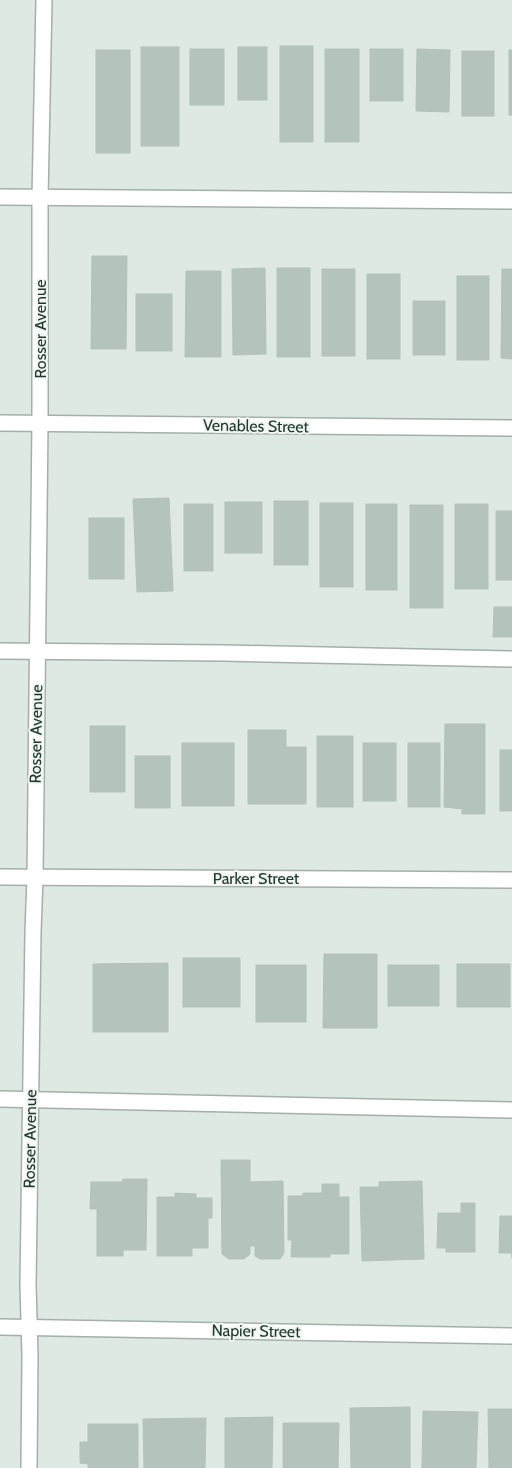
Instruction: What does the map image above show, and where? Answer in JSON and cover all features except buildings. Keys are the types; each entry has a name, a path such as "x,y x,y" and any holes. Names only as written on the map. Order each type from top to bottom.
{"street":[{"name":"Rosser Avenue","path":"29,1468 28,1285 32,932 35,877 38,651 40,198 44,0"},
{"path":"0,197 512,201"},
{"name":"Venables Street","path":"0,423 512,428"},
{"path":"0,651 224,653 512,660"},
{"name":"Parker Street","path":"0,877 512,880"},
{"path":"0,1099 512,1110"},
{"name":"Napier Street","path":"0,1327 512,1336"}]}
